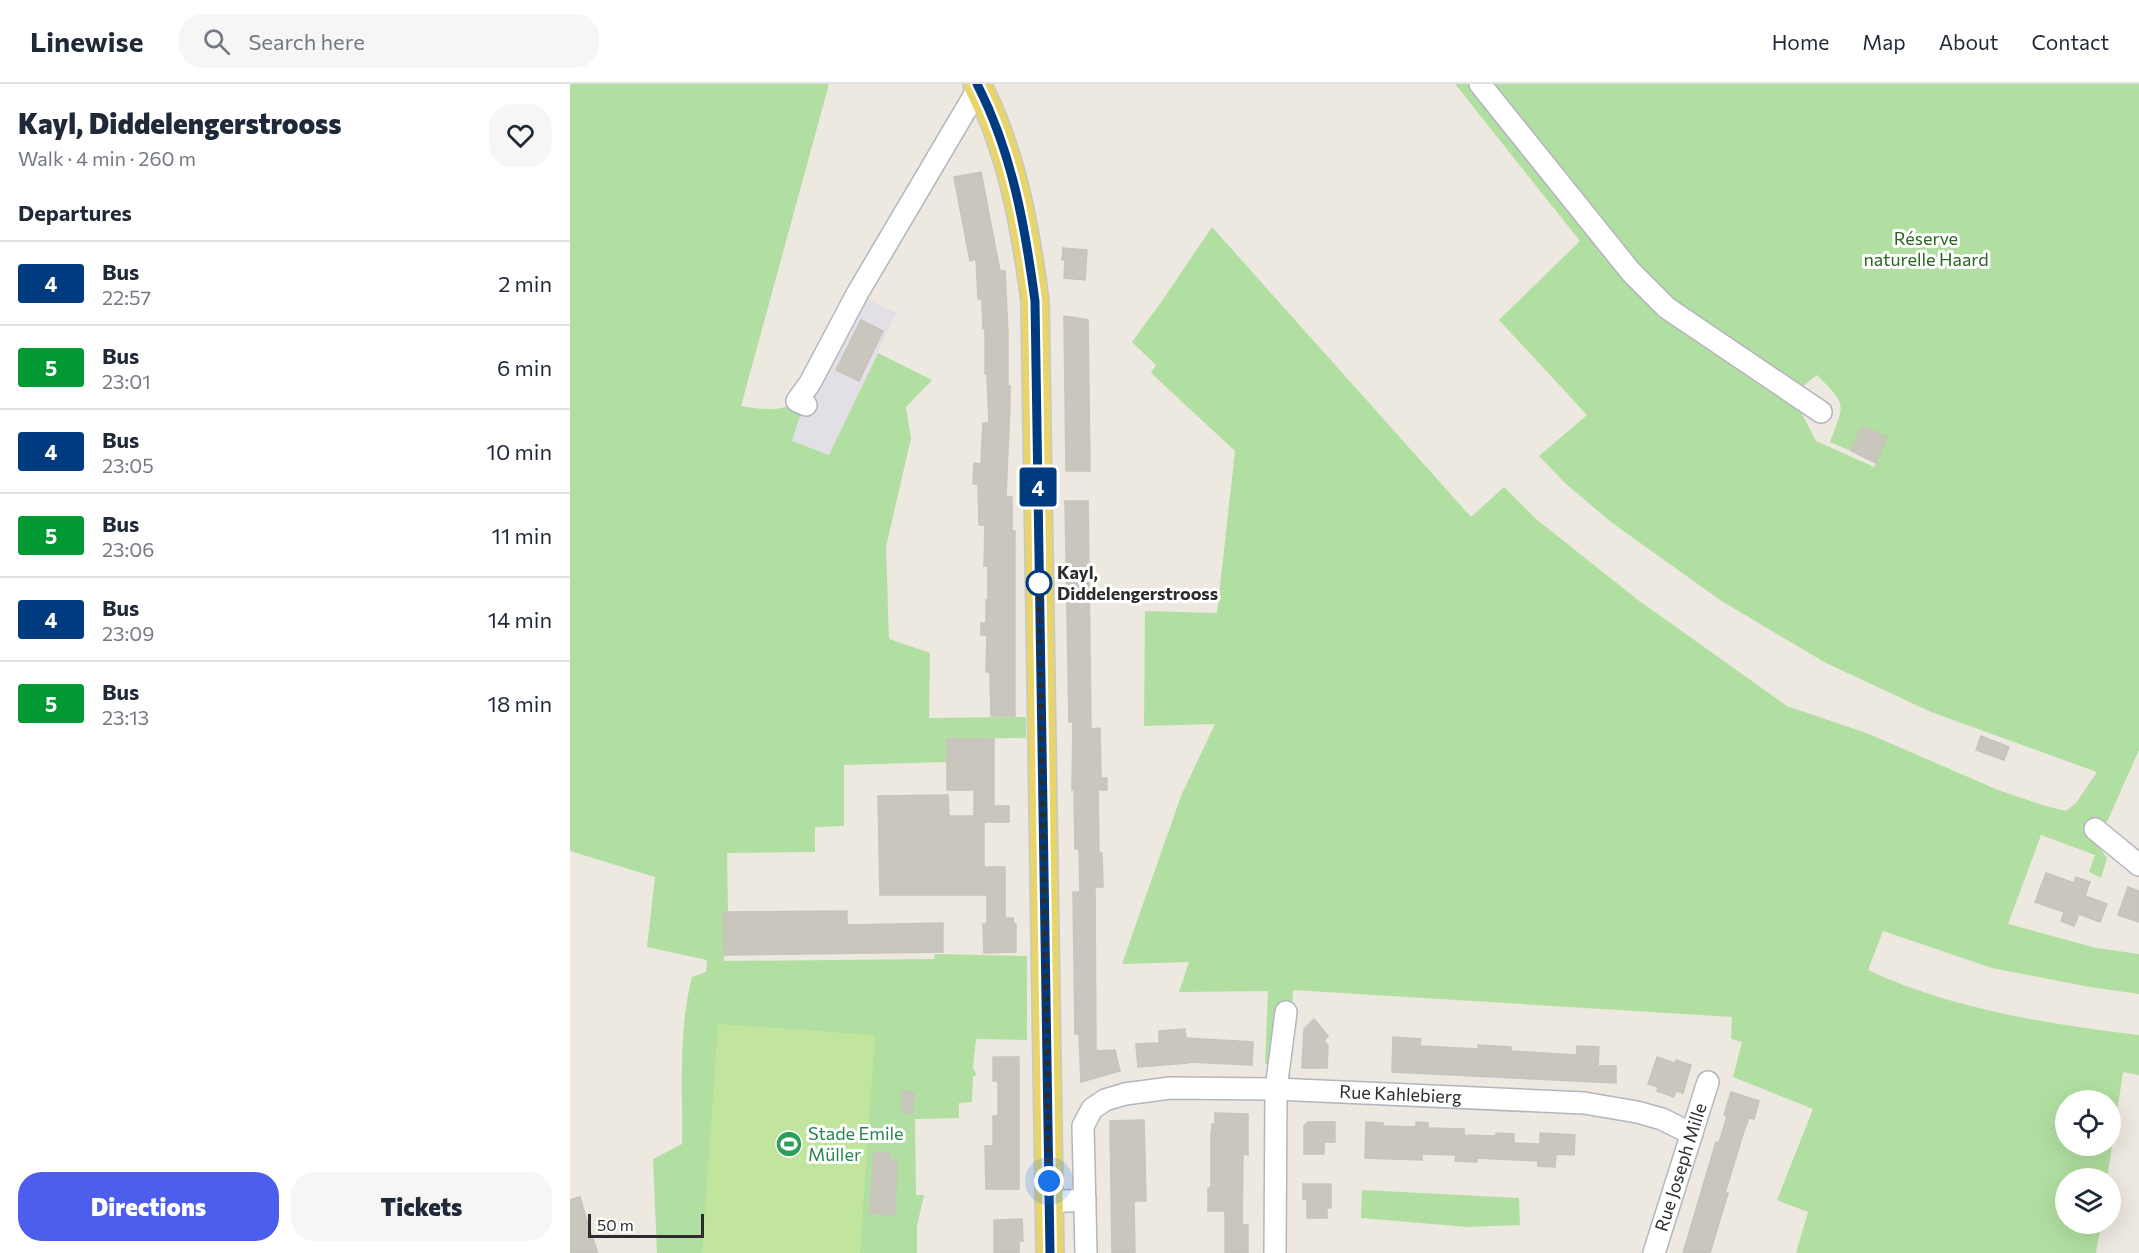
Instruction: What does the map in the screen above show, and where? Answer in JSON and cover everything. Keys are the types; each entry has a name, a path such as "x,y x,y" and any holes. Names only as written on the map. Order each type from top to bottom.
{"main road":[{"path":"979,85 1005,151 1020,204 1035,301 1050,1253"}],"street":[{"path":"1480,84 1631,272 1667,308 1821,412"},
{"path":"806,405 797,401 810,383 979,85"},
{"path":"2095,829 2139,865"},
{"path":"1275,1253 1276,1089 1286,1012"},
{"name":"Rue Joseph Mille","path":"1654,1253 1708,1082"},
{"name":"Rue Kahlebierg","path":"1084,1200 1083,1126 1092,1109 1105,1100 1125,1094 1170,1088 1276,1089 1584,1103 1637,1112 1662,1119 1692,1134"},
{"path":"1049,1202 1084,1200 1086,1253"}],"shaded area":[{"path":"861,296 896,313 829,456 792,441 799,419"}],"green space":[{"path":"570,84 829,84 741,406 777,409 797,401 806,405 792,441 829,455 878,353 932,380 906,407 911,438 886,547 889,639 930,653 929,718 1026,717 1026,738 947,739 947,762 844,765 844,826 815,827 815,852 727,853 728,912 723,913 724,961 934,959 935,954 1027,956 1027,1040 976,1039 973,1068 977,1076 973,1076 972,1102 959,1103 959,1118 915,1119 916,1195 924,1195 917,1226 917,1253 657,1253 653,1159 682,1144 682,1060 685,1018 692,977 706,972 707,960 647,947 655,877 570,851"},
{"name":"Réserve naturelle Haard","path":"1455,84 2139,84 2139,750 2107,822 2093,820 2089,832 2107,858 2101,878 2089,872 2095,855 2041,835 2008,924 2096,948 2139,954 2139,994 1992,968 1883,931 1868,970 1900,984 1966,1005 2035,1020 2139,1035 2139,1075 2123,1072 2120,1090 2055,1090 2055,1156 2110,1156 2109,1168 2055,1168 2055,1234 2099,1234 2096,1253 1796,1253 1808,1212 1777,1200 1813,1109 1733,1077 1742,1042 1731,1039 1732,1017 1293,990 1289,1065 1265,1064 1268,991 1179,992 1189,962 1122,964 1181,796 1215,724 1144,726 1145,611 1217,613 1235,451 1151,373 1156,365 1132,342 1212,227 1471,517 1504,487 1536,519 1638,600 1787,706 1869,734 1998,790 2066,811 2076,803 2097,772 1931,712 1824,662 1720,600 1611,522 1565,483 1539,456 1587,415 1499,320 1580,241","holes":["1817,375 1838,399 1840,411 1830,442 1851,451 1862,426 1887,437 1874,467 1816,441 1798,406 1802,387"]},
{"name":"Stade Emile Müller","path":"718,1024 875,1035 860,1253 702,1253"},
{"path":"1362,1190 1519,1198 1520,1225 1468,1227 1361,1218"}],"building":[{"path":"981,172 1000,271 1005,271 1008,386 1010,386 1006,497 1012,497 1012,531 1015,531 1015,716 991,716 990,672 986,672 987,635 981,635 981,623 986,623 988,566 984,566 985,525 979,525 978,484 973,484 974,463 981,464 983,423 989,423 987,374 985,374 985,329 983,329 982,299 978,299 976,259 970,261 954,177"},
{"path":"1063,248 1087,250 1085,280 1064,278"},
{"path":"1064,316 1088,320 1090,471 1066,471"},
{"path":"861,320 883,331 859,381 836,370"},
{"path":"1862,426 1887,437 1876,463 1851,451"},
{"path":"1065,501 1088,501 1091,729 1100,728 1101,778 1107,778 1107,790 1098,790 1099,853 1102,853 1103,887 1095,887 1096,1051 1115,1050 1120,1071 1081,1082 1079,1034 1075,1034 1073,892 1080,892 1079,849 1075,849 1074,790 1072,790 1073,722 1069,722"},
{"path":"1981,736 2009,747 2004,760 1976,750"},
{"path":"947,739 994,739 994,806 1009,806 1009,822 984,822 984,867 1005,867 1005,918 1013,918 1016,924 1016,952 984,953 983,924 987,924 987,895 880,895 878,796 948,795 949,816 974,816 974,790 947,790"},
{"path":"2046,873 2074,883 2076,877 2090,882 2085,896 2107,904 2100,922 2079,914 2074,926 2061,921 2064,912 2035,902"},
{"path":"2128,887 2139,891 2139,922 2118,915"},
{"path":"847,911 847,925 943,923 943,952 724,955 723,912"},
{"path":"1314,1019 1328,1036 1324,1041 1328,1045 1327,1068 1302,1068 1304,1029"},
{"path":"1185,1029 1186,1038 1253,1042 1252,1065 1188,1062 1138,1067 1136,1044 1159,1043 1159,1031"},
{"path":"1393,1037 1421,1039 1420,1046 1478,1049 1478,1045 1511,1047 1511,1051 1577,1055 1577,1046 1599,1047 1598,1066 1616,1066 1616,1083 1392,1072"},
{"path":"993,1057 1019,1057 1019,1189 986,1189 985,1146 993,1146 993,1116 998,1116 998,1081 993,1081"},
{"path":"1657,1057 1691,1065 1683,1093 1676,1091 1674,1097 1657,1091 1658,1087 1648,1084"},
{"path":"902,1091 914,1092 913,1113 901,1112"},
{"path":"1731,1092 1759,1101 1754,1119 1749,1118 1744,1131 1710,1253 1683,1253 1716,1142 1719,1143"},
{"path":"1215,1113 1248,1114 1248,1155 1243,1154 1242,1225 1248,1225 1248,1253 1225,1253 1225,1211 1208,1211 1208,1188 1211,1188 1211,1135 1212,1124 1215,1124"},
{"path":"1144,1120 1146,1201 1134,1201 1135,1253 1112,1253 1110,1121"},
{"path":"1308,1122 1335,1122 1335,1142 1324,1142 1324,1154 1304,1154 1304,1126"},
{"path":"1366,1122 1383,1123 1383,1126 1416,1127 1416,1122 1428,1123 1428,1128 1464,1129 1464,1135 1514,1134 1514,1143 1540,1144 1540,1133 1575,1135 1574,1155 1556,1154 1555,1167 1538,1166 1538,1161 1477,1158 1477,1162 1455,1161 1456,1155 1422,1154 1422,1160 1365,1158"},
{"path":"874,1152 889,1153 889,1160 897,1160 895,1215 870,1213"},
{"path":"1303,1184 1331,1184 1331,1208 1327,1208 1327,1218 1307,1218 1307,1199 1303,1199"},
{"path":"580,1197 598,1253 570,1253 570,1200"},
{"path":"1022,1219 1023,1241 1019,1241 1019,1253 994,1253 994,1220"}],"bus line":[{"name":"4","path":"977,84 1005,151 1020,204 1035,301 1050,1253"}],"place":[{"name":"Kayl, Diddelengerstrooss","path":"1039,583"},
{"name":"Stade Emile Müller","path":"789,1144"}],"route":[{"path":"1039,583 1039,580 1049,1181"}]}
